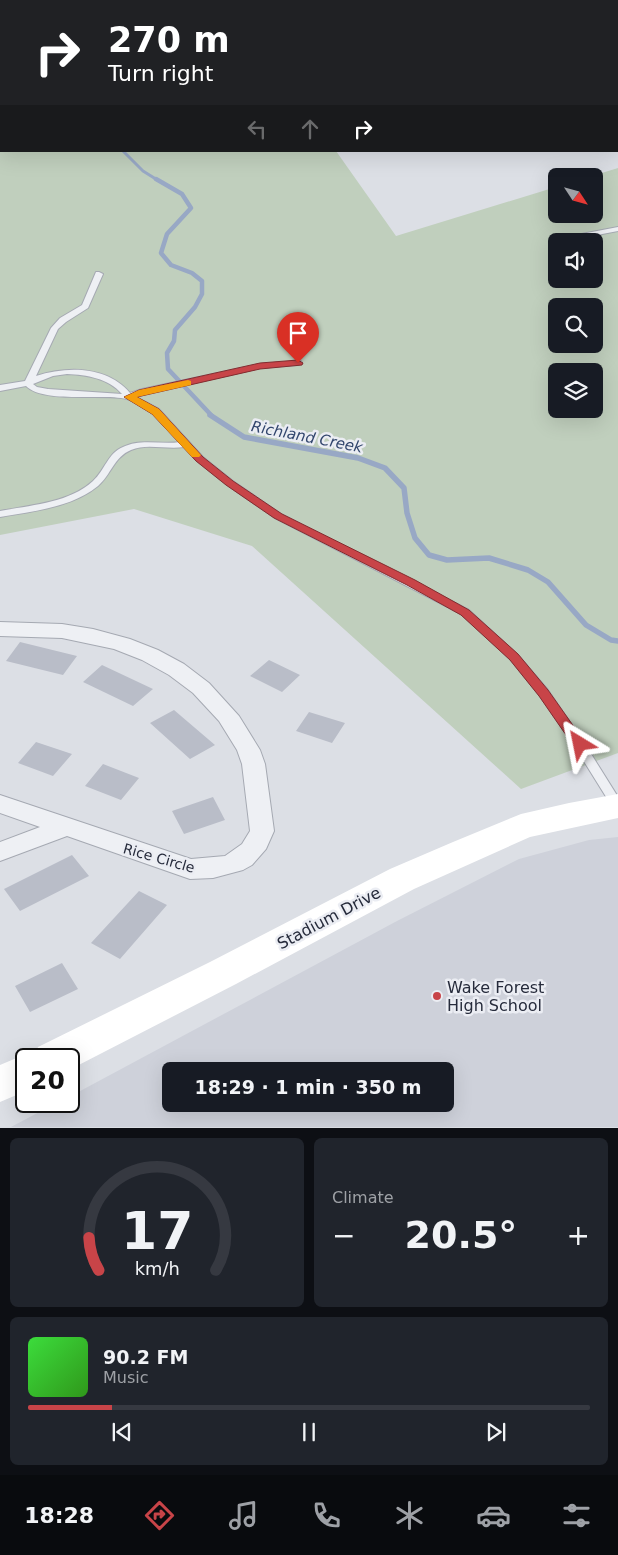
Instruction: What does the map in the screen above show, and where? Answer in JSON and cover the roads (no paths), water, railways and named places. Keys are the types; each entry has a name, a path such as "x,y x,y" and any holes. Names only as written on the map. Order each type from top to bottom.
{"street":[{"name":"Rice Circle","path":"0,629 36,628 84,634 143,650 174,667 208,692 234,724 252,757 262,831 260,838 250,853 233,864 212,870 190,870 63,828 0,804"},
{"name":"Stadium Drive","path":"74,1048 402,880 465,851 521,827 569,815 618,806"},
{"path":"0,852 63,828"},
{"path":"0,1085 15,1077"}],"lane":[{"path":"597,233 618,229"},
{"path":"28,383 55,328 63,320 85,306 99,274"},
{"path":"28,383 34,389 48,392 129,397 142,392 260,366 298,363"},
{"path":"0,388 28,383 46,374 69,373 98,376 124,390 129,397 156,412 200,459 230,483 278,516 465,612 514,657 544,693 580,744 618,806"},
{"path":"0,514 52,503 78,495 102,478 112,459 124,449 140,444 170,447 185,444"}],"waterway":[{"name":"Richland Creek","path":"124,152 143,171 159,181"},
{"name":"Richland Creek","path":"156,179 182,194 191,208 167,234 161,253 171,265 192,273 202,281 202,294 195,307 175,330 174,341 167,353 168,369 212,416"},
{"name":"Richland Creek","path":"210,415 244,437 358,458 385,468 404,488 407,513 415,538 429,555 447,560 489,558 528,570 548,582 586,625 611,640 618,641"}],"place":[{"name":"Wake Forest High School","path":"437,996"}]}
